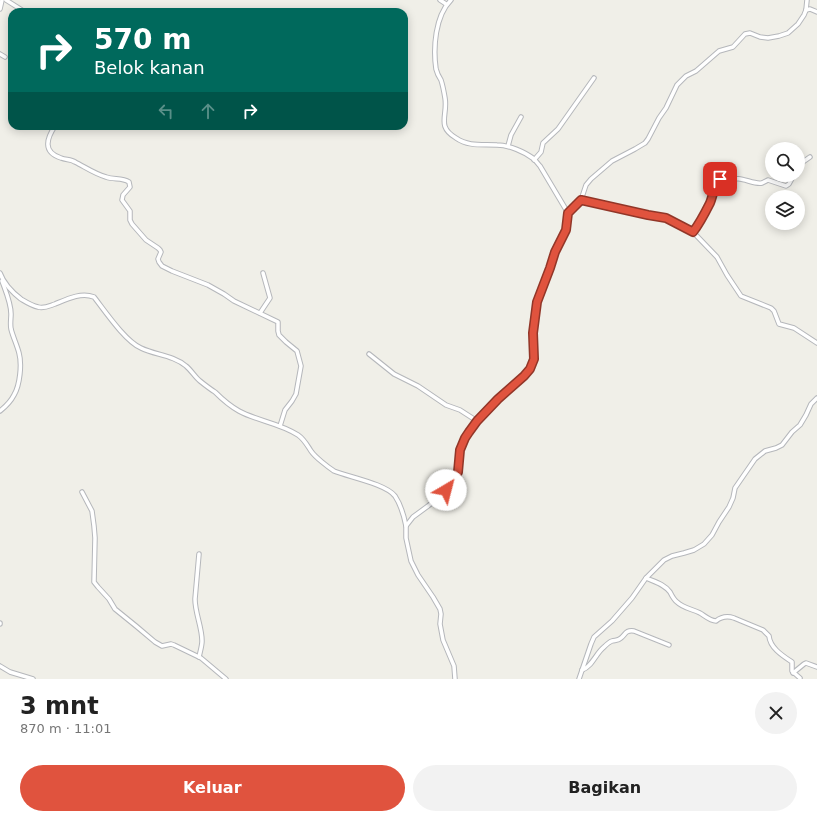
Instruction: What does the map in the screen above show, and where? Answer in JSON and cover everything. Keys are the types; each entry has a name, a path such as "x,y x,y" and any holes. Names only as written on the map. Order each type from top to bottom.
{"street":[{"path":"0,9 2,0"},
{"path":"6,0 19,8"},
{"path":"440,0 446,4"},
{"path":"406,526 413,517 438,498 453,481 458,472 458,457 461,445 477,421 530,369 534,359 533,333 536,306 555,252 566,230 568,213 540,166 534,160 508,146 496,144 468,144 461,142 449,134 445,129 444,122 446,104 437,70 435,39 440,19 446,4 451,0"},
{"path":"568,213 581,200 586,185 591,179 612,161 645,143 666,108 677,85 686,76 696,71 719,51 733,47 746,34 750,33 768,38 788,33 798,24 804,15 807,0"},
{"path":"806,10 810,9 817,12"},
{"path":"0,54 5,56"},
{"path":"534,160 541,152 543,143 558,130 594,78"},
{"path":"508,146 521,117"},
{"path":"53,130 49,137 48,146 50,151 55,155 61,158 73,160 101,176 112,179 122,179 129,182 130,187 123,195 122,200 130,211 130,220 132,224 146,240 160,250 158,259 162,266 208,285 234,301 278,322 279,335 297,351 300,363 296,394 285,410 280,426"},
{"path":"805,160 810,157"},
{"path":"693,232 705,213 719,179 729,181 739,179 760,183 765,181"},
{"path":"773,182 786,186 790,182"},
{"path":"581,200 666,218 693,232 717,257 741,296 771,308 774,311 778,324 794,328 817,344"},
{"path":"260,313 270,298 263,273"},
{"path":"0,411 14,395 20,372 19,354 10,323 10,306 1,275"},
{"path":"1,275 12,292 28,304 36,307 44,308 80,295 88,294 94,297 124,334 139,347 181,362 188,367 201,382 239,411 259,420 280,426 299,436 303,439 312,453 328,468 390,492 399,503 404,518 407,548 412,561 418,575 440,609 440,624 443,640 454,666 455,679"},
{"path":"370,354 394,374 418,386 446,405 460,410 477,421"},
{"path":"579,679 594,637 616,617 646,578 664,560 668,557 694,550 704,544 712,535 718,522 729,507 735,488 755,459 765,451 782,445 792,432 800,425 812,402 817,398"},
{"path":"82,492 92,511 95,538 95,584 109,599 115,610 157,644 162,646 171,644 199,657 226,679"},
{"path":"199,554 195,604 202,640 199,657"},
{"path":"646,578 666,587 679,604 696,611 712,621 716,621 724,617 730,617 763,630 769,636 771,644 783,656 792,662 792,670 800,678"},
{"path":"582,670 585,669 605,645 620,639 628,631 634,631 669,645"},
{"path":"793,672 806,663 817,667"},
{"path":"0,666 10,672 33,679"}],"route":[{"path":"446,490 458,472 458,457 461,445 469,432 477,421 498,399 530,369 534,359 533,333 536,306 555,252 566,230 568,213 581,200 666,218 693,232 705,213 716,184 720,179"}]}
